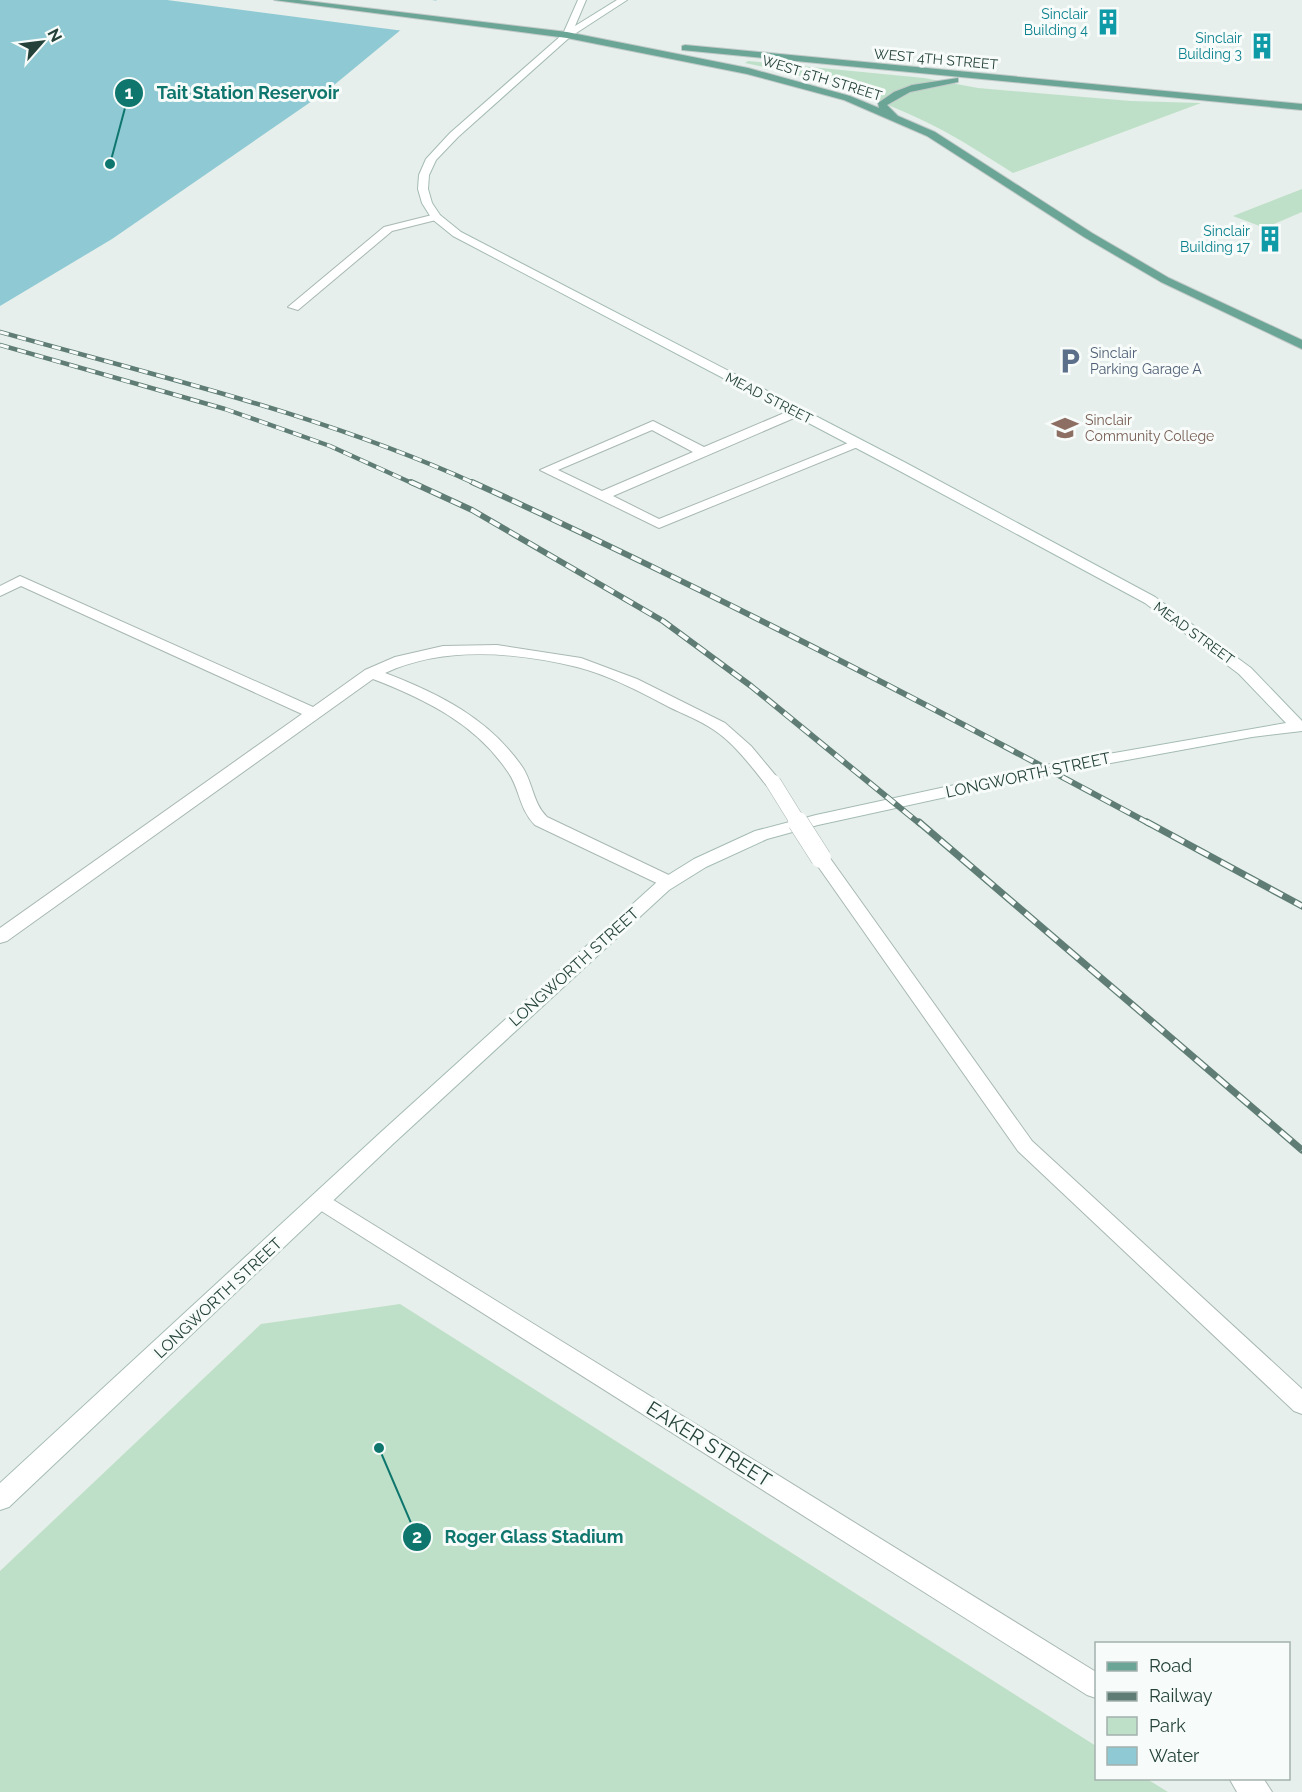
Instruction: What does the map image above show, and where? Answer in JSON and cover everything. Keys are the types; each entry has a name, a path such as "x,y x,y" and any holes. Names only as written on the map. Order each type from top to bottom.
{"main road":[{"name":"WEST 5TH STREET","path":"278,0 506,30 567,35 770,76 847,98 893,116 961,152 1080,230 1165,279 1302,345"},
{"name":"WEST 4TH STREET","path":"567,35 1302,106"},
{"path":"893,116 881,105 891,96 925,85 986,77"}],"street":[{"path":"567,35 582,0"},
{"name":"MEAD STREET","path":"623,0 567,35 454,135 431,159 423,175 423,189 427,203 436,217 457,234 1150,600 1188,626 1245,671 1300,726"},
{"path":"294,307 388,229 436,217"},
{"path":"602,496 796,412"},
{"path":"704,452 653,425 548,470 659,524 858,444"},
{"path":"0,592 20,580 314,713"},
{"path":"0,937 371,673 400,660 443,651 497,650 581,663 631,682 719,726 746,749 773,782 821,858 1025,1146 1302,1404"},
{"path":"371,673 415,690 459,712 516,770 531,812 541,821 669,882"},
{"name":"LONGWORTH STREET","path":"0,1499 387,1138 669,882 700,863 761,835 816,820 1051,769 1252,732 1300,726"},
{"name":"EAKER STREET","path":"322,1201 1095,1685"},
{"path":"1243,1780 1258,1792"}],"green space":[{"path":"748,61 924,78 978,88 1131,101 1201,103 1013,173 969,145 919,118 846,89 745,63"},
{"path":"1302,189 1302,212 1265,228 1233,216"},
{"path":"400,1304 1095,1745 1095,1780 1149,1780 1168,1792 0,1792 0,1571 261,1324"}],"water":[{"path":"0,0 437,0 328,90 112,239 0,306"}],"pier":[{"path":"167,0 432,0 439,1 404,31"}],"railway":[{"path":"0,332 301,417 360,437 476,484"},
{"path":"0,345 225,409 330,446 414,484"},
{"path":"411,482 472,510 663,621 751,686 920,824"},
{"path":"472,482 814,647 1150,824"},
{"path":"919,822 1302,1150"},
{"path":"1147,822 1302,906"}],"place":[{"name":"Sinclair Building 4","path":"1108,22"},
{"name":"Sinclair Building 3","path":"1262,46"},
{"name":"Tait Station Reservoir","path":"110,164"},
{"name":"Sinclair Building 17","path":"1270,239"},
{"name":"Sinclair Parking Garage A","path":"1070,361"},
{"name":"Sinclair Community College","path":"1065,428"},
{"name":"Roger Glass Stadium","path":"379,1448"}]}
